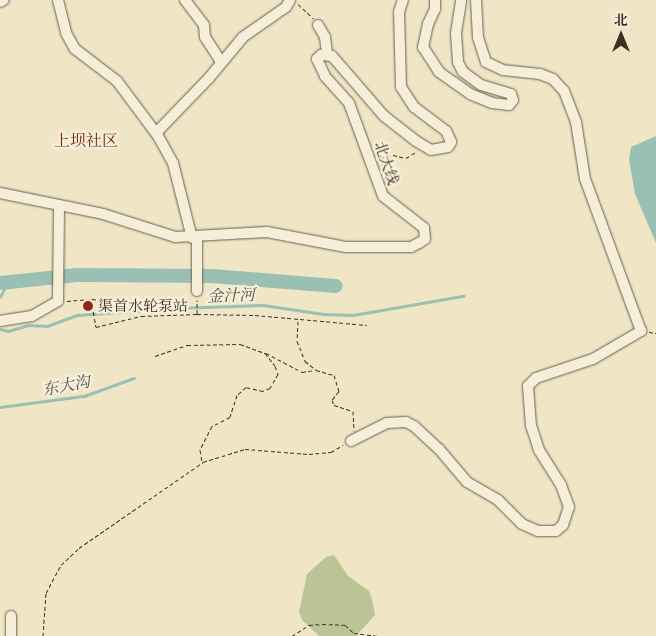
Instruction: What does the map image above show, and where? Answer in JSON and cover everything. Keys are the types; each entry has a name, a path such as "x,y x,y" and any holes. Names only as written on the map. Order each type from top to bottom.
{"street":[{"path":"0,2 4,0"},
{"path":"58,0 66,33 75,49 117,82 156,132 173,163 195,238 197,291"},
{"path":"185,0 204,25 205,37 220,62"},
{"path":"156,132 243,37 277,14 291,0"},
{"path":"404,0 399,12 401,87 410,102 446,131 451,142 443,149 426,147"},
{"path":"435,0 436,9 428,24 423,47 439,72 470,94 492,103 509,105 513,100 511,94 482,85 460,67 456,33 461,0"},
{"path":"351,441 387,423 406,422 440,449 467,482 498,500 522,524 547,533 556,531 568,516 569,508 562,485 536,442 527,404 528,386 536,378 593,359 641,331 585,179 576,122 564,91 553,79 540,74 520,74 491,66 483,57 476,26 476,0"},
{"path":"318,25 325,37 327,54"},
{"name":"北大线","path":"0,193 104,214 153,232 195,238 267,232 346,247 411,247 420,244 425,238 424,228 388,203 344,94 318,65 317,59 327,54 337,60 384,116 426,147"},
{"path":"2,324 32,316 58,296 59,205"},
{"path":"11,616 11,636"}],"path":[{"path":"291,0 318,25"},
{"path":"371,161 393,154 406,158 426,147"},
{"path":"58,296 108,301"},
{"path":"91,299 96,327 141,316 196,314 255,315 298,321 367,325"},
{"path":"196,314 197,304"},
{"path":"298,321 297,341 305,361 316,370"},
{"path":"43,636 46,593 61,564 79,548 203,462 245,449 331,452 351,441 353,411 334,405 332,400 339,391 334,375 316,370 302,372 265,353 240,344 196,345 155,356"},
{"path":"203,462 200,450 212,426 230,418 237,395 246,387 262,391 276,382 275,366 265,353"},
{"path":"292,636 310,624 346,625 354,633 379,636"}],"green space":[{"path":"334,555 348,576 369,591 372,599 375,615 356,636 319,636 302,620 299,612 307,574 326,557"}],"water":[{"path":"656,136 656,243 635,194 629,160 631,147"}],"waterway":[{"path":"0,283 77,275 212,276 336,286"},
{"path":"0,297 7,284"},
{"name":"金汁河","path":"0,329 8,331 29,325 47,326 78,315 175,308 263,305 323,314 353,315 463,296"},
{"name":"东大沟","path":"0,407 84,396 134,378"}],"place":[{"name":"渠首水轮泵站","path":"88,306"}],"district":[{"name":"上坝社区","path":"86,140"}]}
